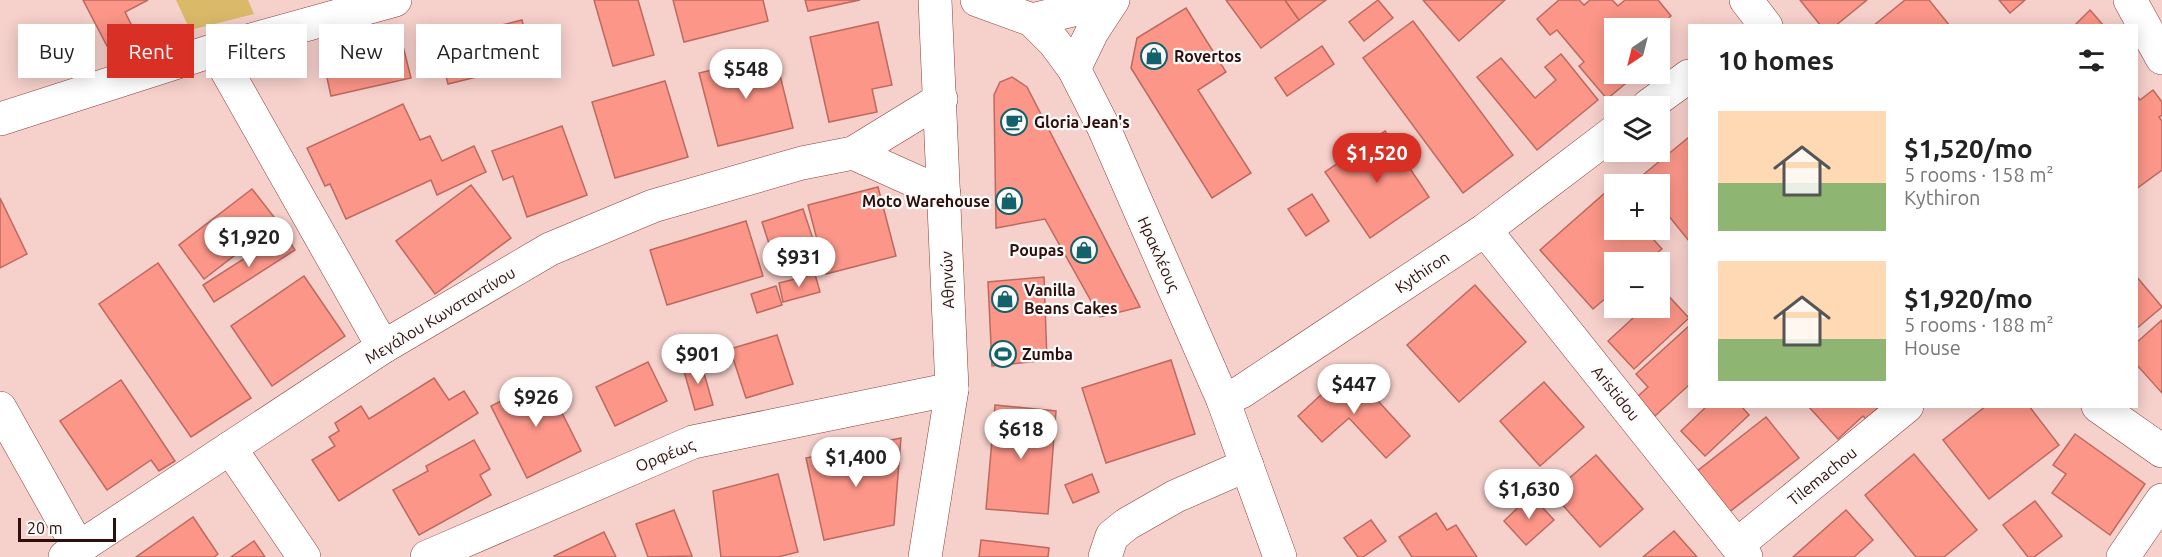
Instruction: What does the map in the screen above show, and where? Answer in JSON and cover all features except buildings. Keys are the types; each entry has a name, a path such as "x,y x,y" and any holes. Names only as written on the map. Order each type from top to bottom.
{"street":[{"path":"307,25 395,0"},
{"name":"Αθηνών","path":"925,557 952,389 935,0"},
{"name":"Ηρακλέους","path":"976,0 1032,20 1054,42 1074,69 1103,126 1223,400 1280,557"},
{"path":"1032,20 1077,9 1101,0"},
{"path":"1074,69 1092,32 1113,0"},
{"path":"2130,0 2162,58"},
{"path":"0,119 206,53"},
{"path":"1662,96 1688,77"},
{"path":"232,78 383,347"},
{"name":"Μεγάλου Κωνσταντίνου","path":"71,552 383,347 550,249 653,206 802,163 853,153 941,99"},
{"name":"Kythiron","path":"1223,400 1241,392 1485,230 1604,140"},
{"path":"853,153 944,194"},
{"name":"Aristidou","path":"1485,230 1742,551"},
{"name":"Ορφέως","path":"427,557 693,442 952,389"},
{"path":"0,408 71,552"},
{"name":"Tilemachou","path":"1742,551 1905,408"},
{"path":"2101,408 2162,451"},
{"path":"230,448 304,557"},
{"path":"1105,557 1112,536 1127,524 1176,496 1247,465"},
{"path":"2123,557 2162,500"}],"shaded area":[{"path":"176,0 248,0 254,14 206,24 206,26 194,29 194,24 187,24"}],"place":[{"name":"Rovertos","path":"1154,56"},
{"name":"Gloria Jean's","path":"1014,122"},
{"name":"Moto Warehouse","path":"1009,201"},
{"name":"Poupas","path":"1084,250"},
{"name":"Vanilla Beans Cakes","path":"1005,299"},
{"name":"Zumba","path":"1003,354"}]}
